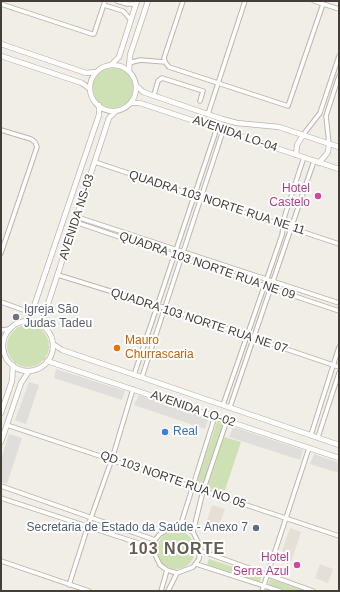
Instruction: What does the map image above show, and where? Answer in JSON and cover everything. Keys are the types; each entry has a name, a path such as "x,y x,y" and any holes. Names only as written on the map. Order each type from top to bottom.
{"street":[{"path":"111,65 118,57 136,3 127,4 117,1"},
{"path":"129,71 128,63 148,1"},
{"path":"183,1 164,58 169,67 285,106 289,105 323,4"},
{"path":"208,114 245,1"},
{"path":"314,1 339,9"},
{"path":"1,4 89,34 94,34 104,3 123,11 131,20"},
{"path":"1,44 86,73 96,72 111,65 121,66 129,71 134,78 136,86 135,95 131,103"},
{"path":"1,56 82,83 90,90"},
{"path":"296,155 296,145 320,113 339,56"},
{"path":"128,63 140,60 165,62"},
{"path":"96,72 92,80 90,90 93,99 107,110 116,111"},
{"path":"230,407 291,227 316,162 328,152 329,144 326,118 339,76"},
{"path":"154,96 158,81 162,78 203,91 200,101"},
{"name":"AVENIDA LO-04","path":"136,86 142,91 154,96 208,114 238,123 274,126 339,147"},
{"name":"AVENIDA LO-04","path":"131,103 140,103 339,169"},
{"name":"AVENIDA NS-03","path":"41,325 108,118 116,111 125,108 131,103"},
{"name":"AVENIDA NS-03","path":"29,321 99,115 99,105"},
{"path":"134,375 217,128"},
{"path":"1,130 31,139 35,142 37,147 1,253"},
{"path":"142,377 202,198 223,130"},
{"path":"223,405 245,336 282,234 282,225 304,158"},
{"name":"QUADRA 103 NORTE RUA NE 11","path":"95,162 339,244"},
{"name":"QUADRA 103 NORTE RUA NE 09","path":"76,220 177,249 339,303"},
{"name":"QUADRA 103 NORTE RUA NE 09","path":"76,220 181,258 339,311"},
{"name":"QUADRA 103 NORTE RUA NE 07","path":"58,275 165,308 339,367"},
{"path":"1,302 32,313"},
{"path":"1,330 10,329 20,323 29,321 41,325 49,332 53,344 47,361 36,369 28,370 20,369 13,365 3,350 6,336 10,329"},
{"name":"AVENIDA LO-02","path":"53,344 59,349 339,444"},
{"path":"311,435 339,347"},
{"name":"AVENIDA LO-02","path":"47,361 339,458"},
{"path":"1,413 12,381 13,365"},
{"path":"1,442 28,370"},
{"path":"318,437 339,373"},
{"path":"69,585 91,516 112,460 133,389"},
{"path":"180,527 215,416"},
{"path":"193,532 203,491 227,420"},
{"name":"QD 103 NORTE RUA NO 05","path":"7,425 339,536"},
{"path":"262,591 309,448"},
{"path":"1,486 91,516 155,540"},
{"path":"1,498 144,545 153,550"},
{"path":"180,527 193,532 198,538 201,551 196,564 189,570 177,573 167,570 156,559 153,550 155,540 166,529 180,527"},
{"path":"201,551 267,576 313,591"},
{"path":"1,561 89,591"},
{"path":"196,564 280,591"},
{"path":"161,591 167,570"},
{"path":"168,591 177,573"}],"shaded area":[{"path":"56,369 125,391 122,400 54,378"},
{"path":"29,382 39,385 26,424 15,420"},
{"path":"139,395 209,418 205,429 134,405"},
{"path":"233,427 303,450 300,460 229,437"},
{"path":"9,434 22,438 7,484 1,482 1,459"},
{"path":"314,454 339,463 339,473 310,464"},
{"path":"212,505 225,509 217,531 205,527"},
{"path":"290,528 301,532 291,562 282,559 284,552 282,551"},
{"path":"320,564 333,569 328,583 315,578"}],"green space":[{"path":"117,68 124,71 130,77 133,88 132,96 124,105 117,108 109,108 102,105 94,96 93,84 96,77 105,69"},
{"path":"24,325 32,325 40,328 46,334 49,346 46,358 40,364 32,367 24,367 16,364 10,358 7,350 7,342 10,334 16,328"},
{"path":"218,419 224,420 203,485 196,483"},
{"path":"224,437 241,442 224,493 207,488"},
{"path":"172,531 180,531 192,540 195,550 192,560 186,566 180,569 172,569 160,560 157,554 157,546 166,534"},
{"path":"209,559 261,576 260,583 207,565"},
{"path":"270,579 305,591 287,591 268,585"}],"place":[{"name":"Hotel Castelo","path":"318,196"},
{"name":"Igreja São Judas Tadeu","path":"16,317"},
{"name":"Mauro Churrascaria","path":"117,348"},
{"name":"Real","path":"165,432"},
{"name":"Secretaria de Estado da Saúde - Anexo 7","path":"256,528"},
{"name":"Hotel Serra Azul","path":"297,565"}],"district":[{"name":"103 NORTE","path":"177,550"}]}
